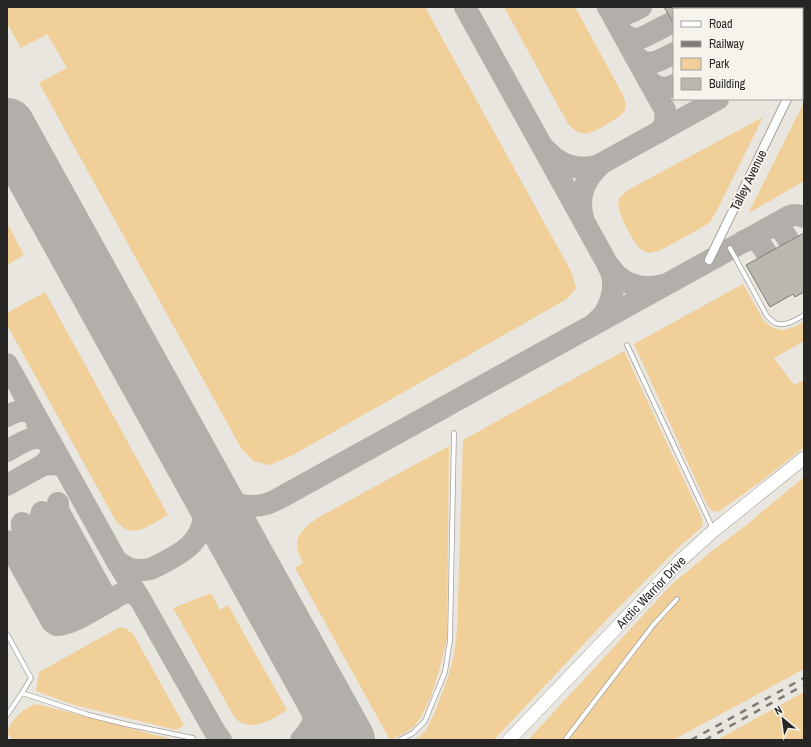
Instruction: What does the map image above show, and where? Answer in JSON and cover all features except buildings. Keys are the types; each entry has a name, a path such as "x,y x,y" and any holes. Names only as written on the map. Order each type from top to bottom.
{"main road":[{"name":"Arctic Warrior Drive","path":"509,740 680,561 714,530 804,458"}],"street":[{"name":"Talley Avenue","path":"708,260 788,100"}],"lane":[{"path":"730,248 767,316 774,322 783,324 804,315"},
{"path":"627,344 714,530"},
{"path":"400,740 413,733 425,720 445,672 450,640 454,433"},
{"path":"565,740 654,624 677,599"},
{"path":"7,634 31,678 7,715"},
{"path":"22,693 89,715 193,738"}],"green space":[{"path":"7,7 425,7 572,273 576,288 567,299 293,455 270,465 253,461 241,448 39,83 67,68 47,34 21,48 7,23"},
{"path":"504,7 575,7 623,95 626,107 623,113 608,124 586,133 577,132 568,124"},
{"path":"804,102 804,181 749,213 749,212"},
{"path":"763,117 710,222 659,251 649,253 640,249 626,227 620,213 618,203 620,197 628,190"},
{"path":"7,223 24,255 7,265"},
{"path":"743,284 764,321 773,328 783,330 804,322 804,341 774,358 794,385 804,380 804,447 763,480 718,512 711,510 707,505 634,344"},
{"path":"45,292 168,515 143,529 126,529 116,521 7,325 7,313"},
{"path":"624,351 700,514 703,523 701,528 679,547 611,615 494,740 413,740 419,737 426,730 435,712 448,677 454,655 457,632 463,440"},
{"path":"449,446 447,638 430,699 424,711 412,728 390,740 295,568 303,563 298,551 298,539 304,529 313,521"},
{"path":"804,477 804,669 673,740 528,740 671,585"},
{"path":"211,593 220,610 228,605 287,710 262,723 248,725 235,718 173,608"},
{"path":"118,628 125,628 133,634 184,725 176,730 74,705 36,691 39,672"},
{"path":"804,692 804,740 717,740"},
{"path":"37,704 175,740 12,740 7,731 12,722 23,711"}],"taxiway":[{"path":"465,7 608,265 618,276 634,285 645,287 662,285"},
{"path":"608,7 665,110 665,122 659,132"},
{"path":"608,7 612,11 620,14 632,12 641,7"},
{"path":"622,32 630,38 637,39 673,22"},
{"path":"635,56 640,60 650,63 673,53"},
{"path":"649,81 661,88 673,85"},
{"path":"546,150 557,160 569,166 583,168 597,166 716,100"},
{"path":"583,218 581,202 584,188 595,170 601,164"},
{"path":"7,171 19,175 29,181 46,197"},
{"path":"201,476 214,490 237,504 256,506 272,502 790,216 797,215 804,217"},
{"path":"768,228 776,228 781,230 789,241"},
{"path":"744,241 752,240 758,242 767,254"},
{"path":"596,322 605,313 612,294 613,281 608,265"},
{"path":"7,364 116,560 126,567 134,570 150,569 187,548 197,537 201,529 206,508 205,495 199,475"},
{"path":"7,416 15,412 25,411 36,417 37,423"},
{"path":"7,451 34,438 45,440 51,443 51,450 48,460 43,465"},
{"path":"7,485 43,465 58,465"},
{"path":"58,503 58,510 104,594 112,600"},
{"path":"42,512 40,519 86,600 94,605 104,604"},
{"path":"22,523 24,531 69,611 78,615 88,613"},
{"path":"7,541 52,622 56,625 62,625 79,618 123,593 132,593 140,599"},
{"path":"116,560 221,740"},
{"path":"301,740 312,726 316,710 312,677"}],"runway":[{"path":"7,126 347,740"}],"railway":[{"path":"691,740 804,678"},
{"path":"705,740 804,685"}]}
